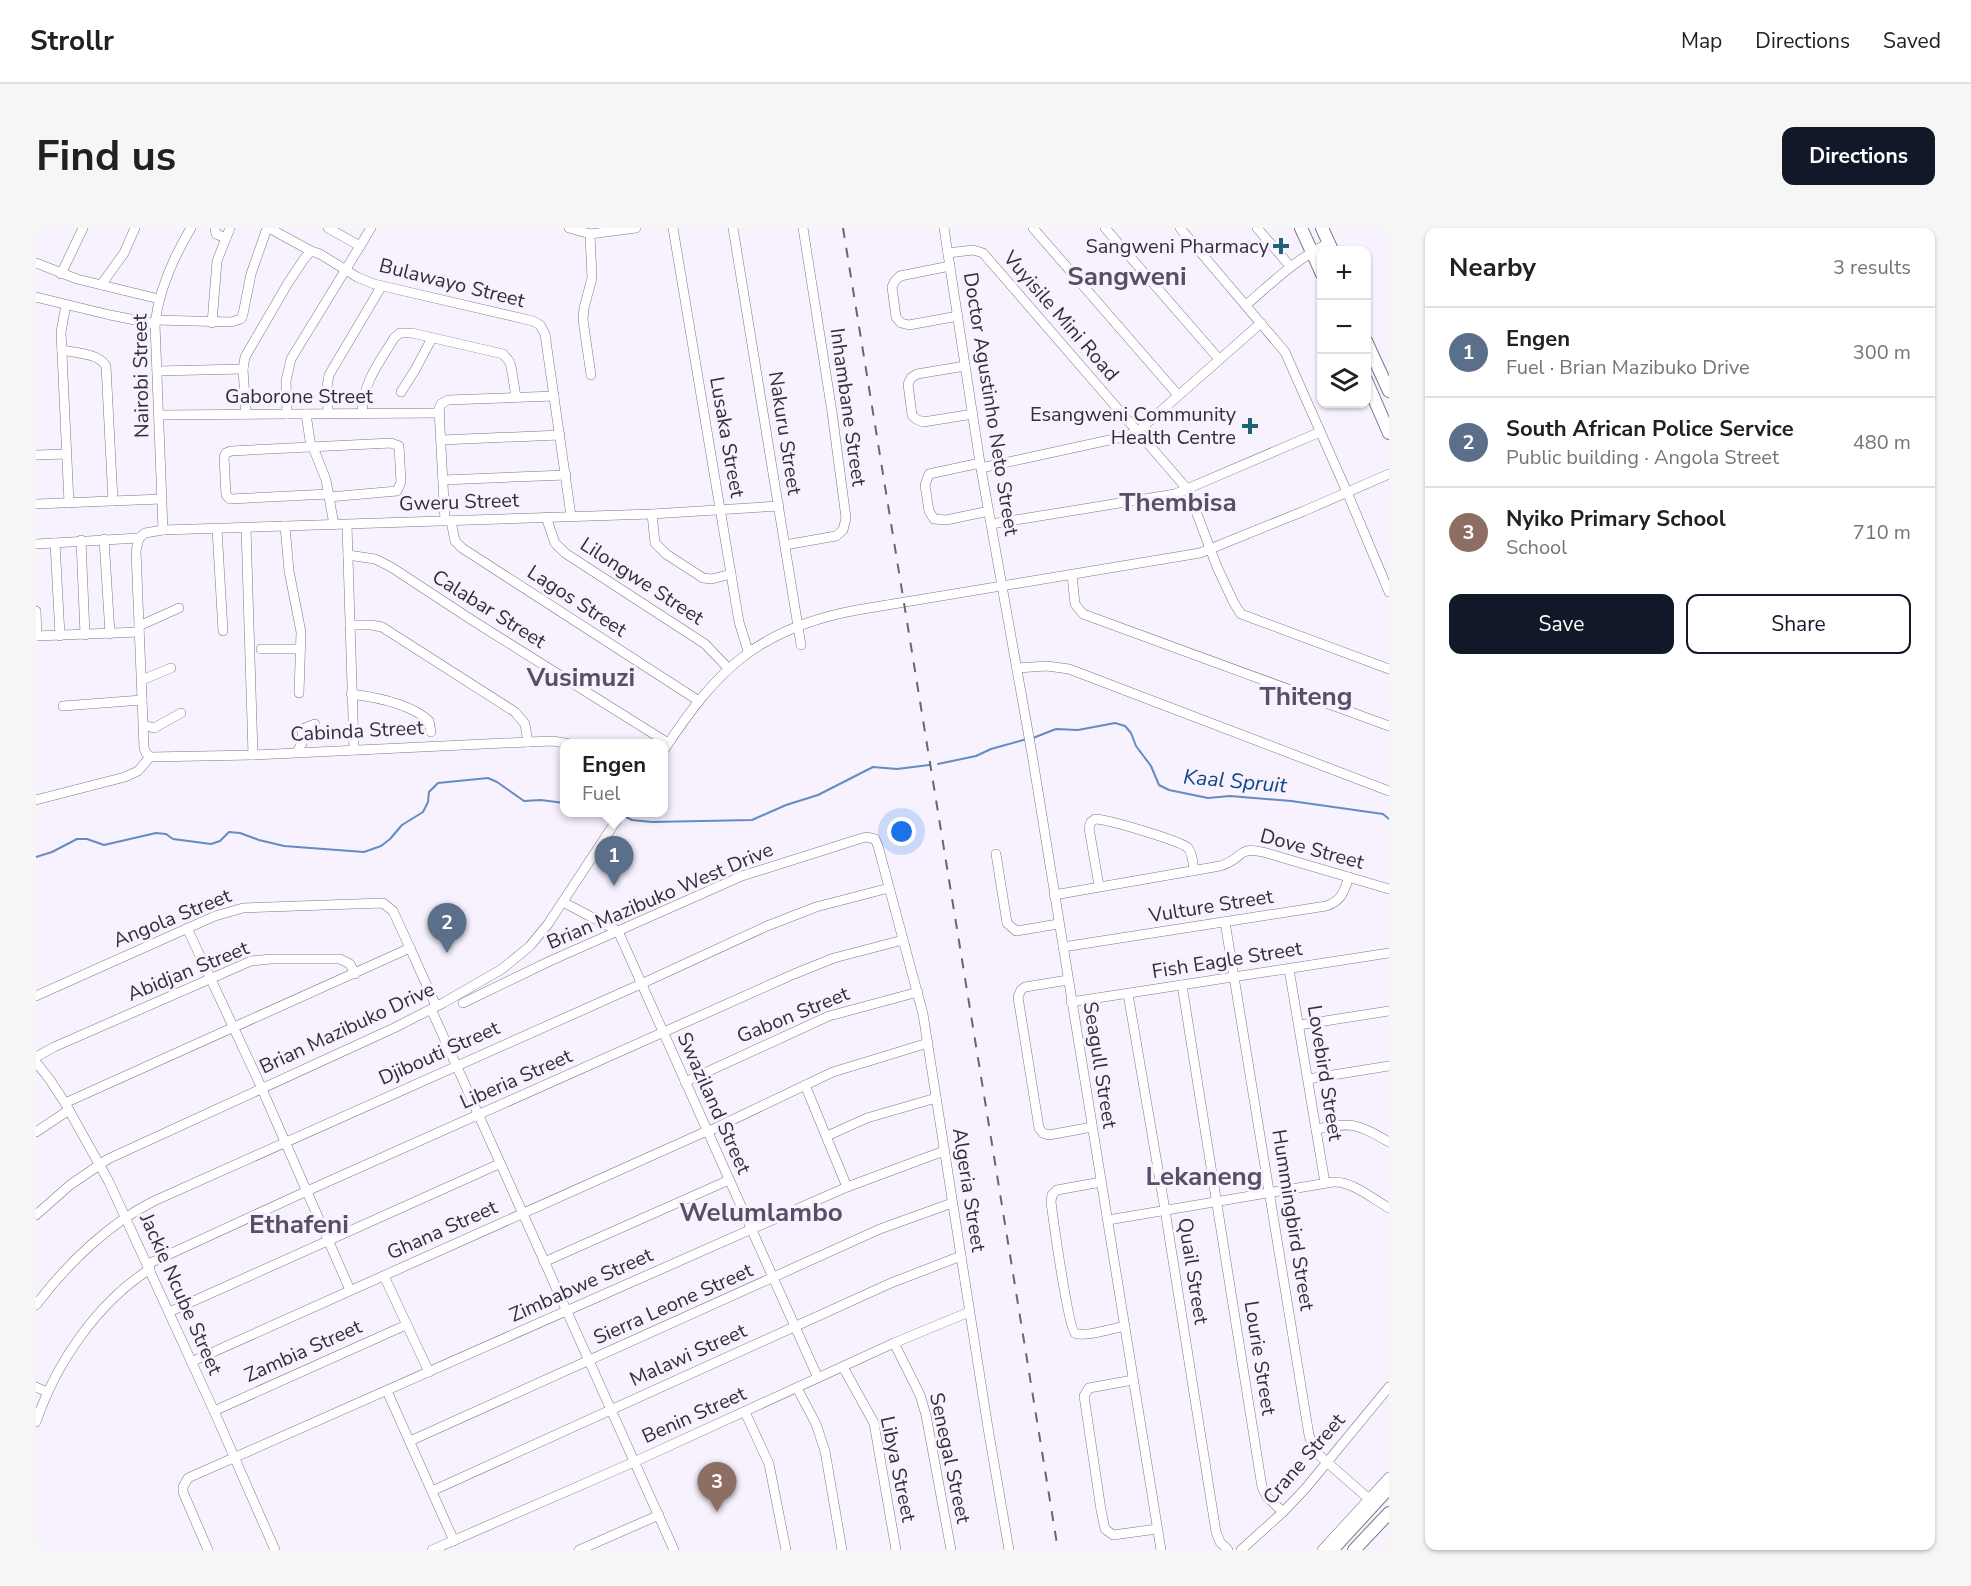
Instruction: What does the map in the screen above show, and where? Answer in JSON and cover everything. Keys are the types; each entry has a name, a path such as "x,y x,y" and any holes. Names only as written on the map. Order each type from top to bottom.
{"main road":[{"path":"1301,228 1317,262"},
{"path":"1322,228 1330,246"},
{"path":"1371,352 1389,391"},
{"path":"1371,392 1389,434"},
{"path":"1332,1550 1389,1488"},
{"path":"1354,1550 1389,1513"}],"street":[{"path":"61,274 83,228"},
{"path":"100,285 124,253 135,228"},
{"name":"Nairobi Street","path":"163,530 155,322 159,299 171,264 191,228"},
{"path":"215,228 216,234 226,238"},
{"path":"212,322 217,261 230,228"},
{"path":"36,297 155,322 234,322 242,317 251,274 268,228"},
{"name":"Bulawayo Street","path":"268,228 381,287 533,321 540,325 545,334 571,516"},
{"path":"328,228 360,246"},
{"path":"287,414 286,381 291,359 371,228"},
{"path":"569,228 590,234 636,228"},
{"name":"Lusaka Street","path":"674,228 739,622 748,651"},
{"name":"Nakuru Street","path":"733,228 801,645"},
{"name":"Inhambane Street","path":"785,545 836,536 843,530 846,518 803,228"},
{"name":"Doctor Agustinho Neto Street","path":"944,228 988,511 1003,585"},
{"path":"1033,228 1178,395"},
{"path":"1106,228 1219,359"},
{"path":"1180,228 1278,343 1288,358 1389,592"},
{"path":"1257,228 1290,266"},
{"path":"590,234 592,278 583,320 591,375"},
{"name":"Vuyisile Mini Road","path":"948,253 973,250 983,253 1188,490 1234,603 1244,616 1389,669"},
{"path":"1246,305 1290,266 1317,250"},
{"path":"246,414 243,369 245,357 288,283 311,251"},
{"path":"36,263 61,274 159,299"},
{"path":"950,266 900,276 895,280 892,287 896,317 901,323 909,325 958,316"},
{"path":"328,413 329,375 381,287"},
{"path":"66,304 62,350 69,503"},
{"path":"988,511 946,520 934,519 929,511 925,481 929,474 981,466 1123,437 1137,432 1261,323"},
{"path":"362,413 363,395 367,384 394,338 400,333 503,354 509,361 516,397"},
{"path":"401,392 432,338"},
{"path":"62,350 97,358 106,366 113,501"},
{"path":"965,366 917,374 911,378 908,384 912,415 923,422 974,414"},
{"path":"158,371 243,369"},
{"path":"440,413 441,404 445,400 554,396"},
{"name":"Gaborone Street","path":"159,415 440,413"},
{"name":"Lagos Street","path":"440,413 443,480 448,521 455,541 462,548 699,700"},
{"path":"306,414 312,447 326,480 334,525"},
{"path":"991,524 1175,494 1320,432"},
{"path":"441,440 560,435"},
{"path":"396,444 400,448 401,482 397,491 233,500 227,498 223,460 226,453 312,447 396,444"},
{"path":"36,455 66,454"},
{"path":"668,743 699,700 728,668 748,651 798,625 837,613 1175,558 1211,549 1389,474"},
{"path":"443,480 566,475"},
{"path":"36,504 162,499"},
{"name":"Gweru Street","path":"36,543 140,537 149,532 163,530 652,514 779,506"},
{"path":"652,514 655,543 666,554 703,578 712,579 731,574"},
{"name":"Lilongwe Street","path":"546,517 555,543 565,553 705,644 728,668"},
{"path":"347,525 354,750"},
{"path":"285,526 289,571 301,632 299,693"},
{"path":"246,528 253,754"},
{"path":"217,529 223,631"},
{"path":"36,800 125,777 138,771 148,755 142,700 136,551 140,537"},
{"path":"104,539 110,634"},
{"path":"81,540 85,635"},
{"path":"55,543 60,636"},
{"name":"Calabar Street","path":"348,555 375,559 391,567 655,739"},
{"path":"1072,575 1075,604 1083,614 1389,726"},
{"name":"Seagull Street","path":"1003,585 1161,1550"},
{"path":"36,611 36,636 60,636 110,634 139,629 179,608"},
{"path":"350,625 376,625 388,630 515,712 525,724 528,742"},
{"path":"261,650 300,649"},
{"path":"1017,668 1047,666 1069,669 1389,791"},
{"path":"142,680 171,668"},
{"path":"351,694 379,699 418,713 429,721 431,732"},
{"path":"63,706 142,700"},
{"path":"144,725 154,728 181,713"},
{"path":"297,752 302,743 303,729 315,724"},
{"name":"Cabinda Street","path":"148,755 253,754 560,742"},
{"name":"Brian Mazibuko Drive","path":"36,1215 70,1185 99,1164 373,1038 434,1008 494,974 517,957 540,934 620,817"},
{"path":"1100,886 1089,828 1095,819 1184,845 1192,854 1194,871"},
{"name":"Brian Mazibuko West Drive","path":"463,1003 756,870 866,837 874,840"},
{"name":"Algeria Street","path":"874,840 878,846 918,992 928,1043 969,1312 1009,1550"},
{"name":"Dove Street","path":"1054,895 1226,864 1242,851 1256,850 1389,889"},
{"path":"996,854 1007,923 1010,927 1018,931 1059,924"},
{"name":"Vulture Street","path":"1063,947 1334,904 1342,897 1350,877"},
{"name":"Djibouti Street","path":"36,1305 70,1266 126,1216 163,1197 641,984 732,940 816,907 889,888"},
{"name":"Angola Street","path":"36,996 226,911 243,908 379,903 393,911 410,948 455,1066 674,1550"},
{"path":"563,903 618,932"},
{"name":"Hummingbird Street","path":"1226,922 1309,1435 1316,1452 1370,1499"},
{"path":"187,928 350,1290"},
{"name":"Swaziland Street","path":"618,932 818,1378"},
{"name":"Liberia Street","path":"36,1422 47,1392 65,1360 88,1327 123,1290 149,1267 307,1191 815,964 903,940"},
{"path":"36,1132 67,1107 410,948"},
{"name":"Fish Eagle Street","path":"1071,1002 1389,953"},
{"name":"Abidjan Street","path":"37,1063 54,1047 251,961 344,960 350,964 355,974"},
{"name":"Lovebird Street","path":"1289,969 1324,1183"},
{"path":"1068,980 1025,987 1019,993 1018,1003 1039,1128 1043,1133 1049,1135 1092,1127"},
{"name":"Lourie Street","path":"1182,985 1262,1487 1264,1494 1283,1512"},
{"name":"Gabon Street","path":"685,1082 829,1016 918,992"},
{"name":"Quail Street","path":"1128,994 1216,1532 1220,1542 1228,1550"},
{"path":"1299,1025 1389,1011"},
{"name":"Ghana Street","path":"191,1362 805,1085 847,1067 928,1043"},
{"name":"Jackie Ncube Street","path":"37,1063 67,1107 126,1216 275,1550"},
{"path":"1308,1079 1389,1066"},
{"path":"805,1085 847,1187"},
{"path":"827,1136 867,1118 936,1098"},
{"path":"1316,1129 1354,1124 1389,1142"},
{"name":"Zimbabwe Street","path":"208,1550 184,1497 183,1487 188,1478 847,1187 944,1151"},
{"path":"169,1312 499,1164"},
{"path":"544,1262 729,1180"},
{"path":"1101,1182 1057,1190 1052,1195 1051,1202 1072,1329 1077,1334 1084,1334 1125,1326"},
{"path":"1108,1220 1339,1182 1345,1183 1389,1208"},
{"name":"Sierra Leone Street","path":"411,1442 892,1224 952,1203"},
{"name":"Malawi Street","path":"432,1491 896,1281 961,1257"},
{"path":"384,1276 429,1372"},
{"name":"Benin Street","path":"432,1550 634,1462 894,1343 969,1312"},
{"name":"Zambia Street","path":"214,1410 406,1325"},
{"name":"Senegal Street","path":"894,1343 920,1395 926,1415 951,1550"},
{"name":"Libya Street","path":"843,1367 874,1423 896,1550"},
{"path":"1133,1380 1089,1388 1084,1393 1083,1399 1099,1499 1105,1529 1110,1534 1118,1535 1157,1529"},
{"path":"36,1387 47,1392"},
{"name":"Crane Street","path":"1241,1550 1283,1512 1327,1463 1389,1387"},
{"path":"797,1388 816,1424 825,1451 842,1550"},
{"path":"387,1391 454,1541"},
{"path":"745,1412 769,1464 786,1550"},
{"path":"1322,1550 1389,1478"},
{"path":"579,1550 659,1515"}],"waterway":[{"name":"Kaal Spruit","path":"1033,738 1056,729 1078,730 1115,723 1125,726 1131,733 1136,746 1151,766 1159,785 1169,790 1208,798 1230,796 1291,801 1383,814 1389,819"},
{"name":"Kaal Spruit","path":"938,764 976,756 991,749 1027,739"},
{"name":"Kaal Spruit","path":"626,817 632,820 652,822 752,820 786,805 818,795 873,767 897,769 929,765"},
{"name":"Kaal Spruit","path":"36,857 52,852 77,839 87,839 104,845 156,833 166,834 173,839 211,844 220,841 229,832 240,833 284,846 364,852 381,846 402,825 423,812 428,802 429,792 438,783 488,778 524,801 560,802"}],"railway":[{"path":"843,228 1058,1550"}],"place":[{"name":"Sangweni Pharmacy","path":"1281,246"},
{"name":"Esangweni Community Health Centre","path":"1250,426"},
{"name":"Engen","path":"614,886"},
{"name":"South African Police Service","path":"447,953"},
{"name":"Nyiko Primary School","path":"717,1512"}],"district":[{"name":"Sangweni","path":"1127,276"},
{"name":"Thembisa","path":"1178,502"},
{"name":"Vusimuzi","path":"581,677"},
{"name":"Thiteng","path":"1306,696"},
{"name":"Lekaneng","path":"1204,1176"},
{"name":"Welumlambo","path":"761,1212"},
{"name":"Ethafeni","path":"299,1224"}]}
